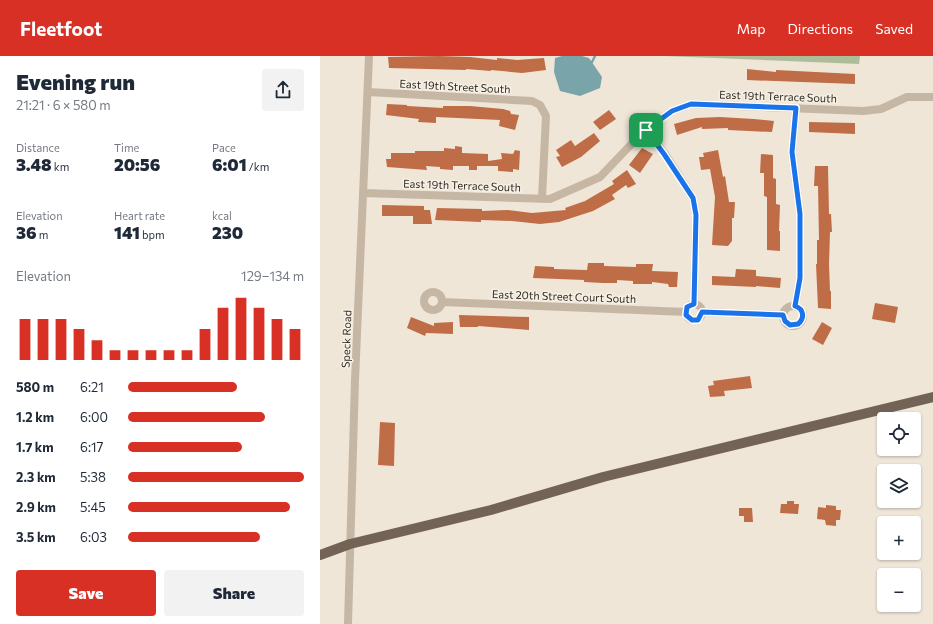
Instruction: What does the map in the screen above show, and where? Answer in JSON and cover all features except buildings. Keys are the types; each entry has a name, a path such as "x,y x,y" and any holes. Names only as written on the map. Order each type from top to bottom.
{"main road":[{"path":"320,555 350,544 491,510 603,477 933,397"},
{"path":"320,547 350,544"}],"street":[{"name":"Speck Road","path":"348,624 369,56"},
{"name":"East 19th Street South","path":"368,92 532,101 540,105 546,116 542,198"},
{"name":"East 19th Terrace South","path":"363,193 550,199 600,177 646,130 672,111 691,104 863,111 881,109 907,97 933,97"},
{"path":"795,306 800,278 800,214 792,152 796,108"},
{"path":"646,130 693,198 696,215 694,304"},
{"name":"East 20th Street Court South","path":"442,302 686,312 687,317 692,320 698,320 702,312 783,315"},
{"path":"686,312 689,305 694,304 701,308 702,312"},
{"path":"795,306 800,309 803,314 802,320 798,324 790,325 785,321 783,315 787,308 795,306"}],"green space":[{"path":"664,56 860,56 859,64"}],"water":[{"path":"562,56 582,56 589,58 602,77 600,88 580,96 560,91 554,72 555,58"}],"waterway":[{"path":"592,62 595,56"}],"route":[{"path":"691,104 796,108 792,152 793,167 800,203 800,278 795,306 802,311 803,314 802,320 798,324 792,326 790,325 785,321 783,315 702,312 702,315 698,320 692,320 687,317 687,307 694,304 696,215 693,198 646,130 672,111 691,104"}]}
